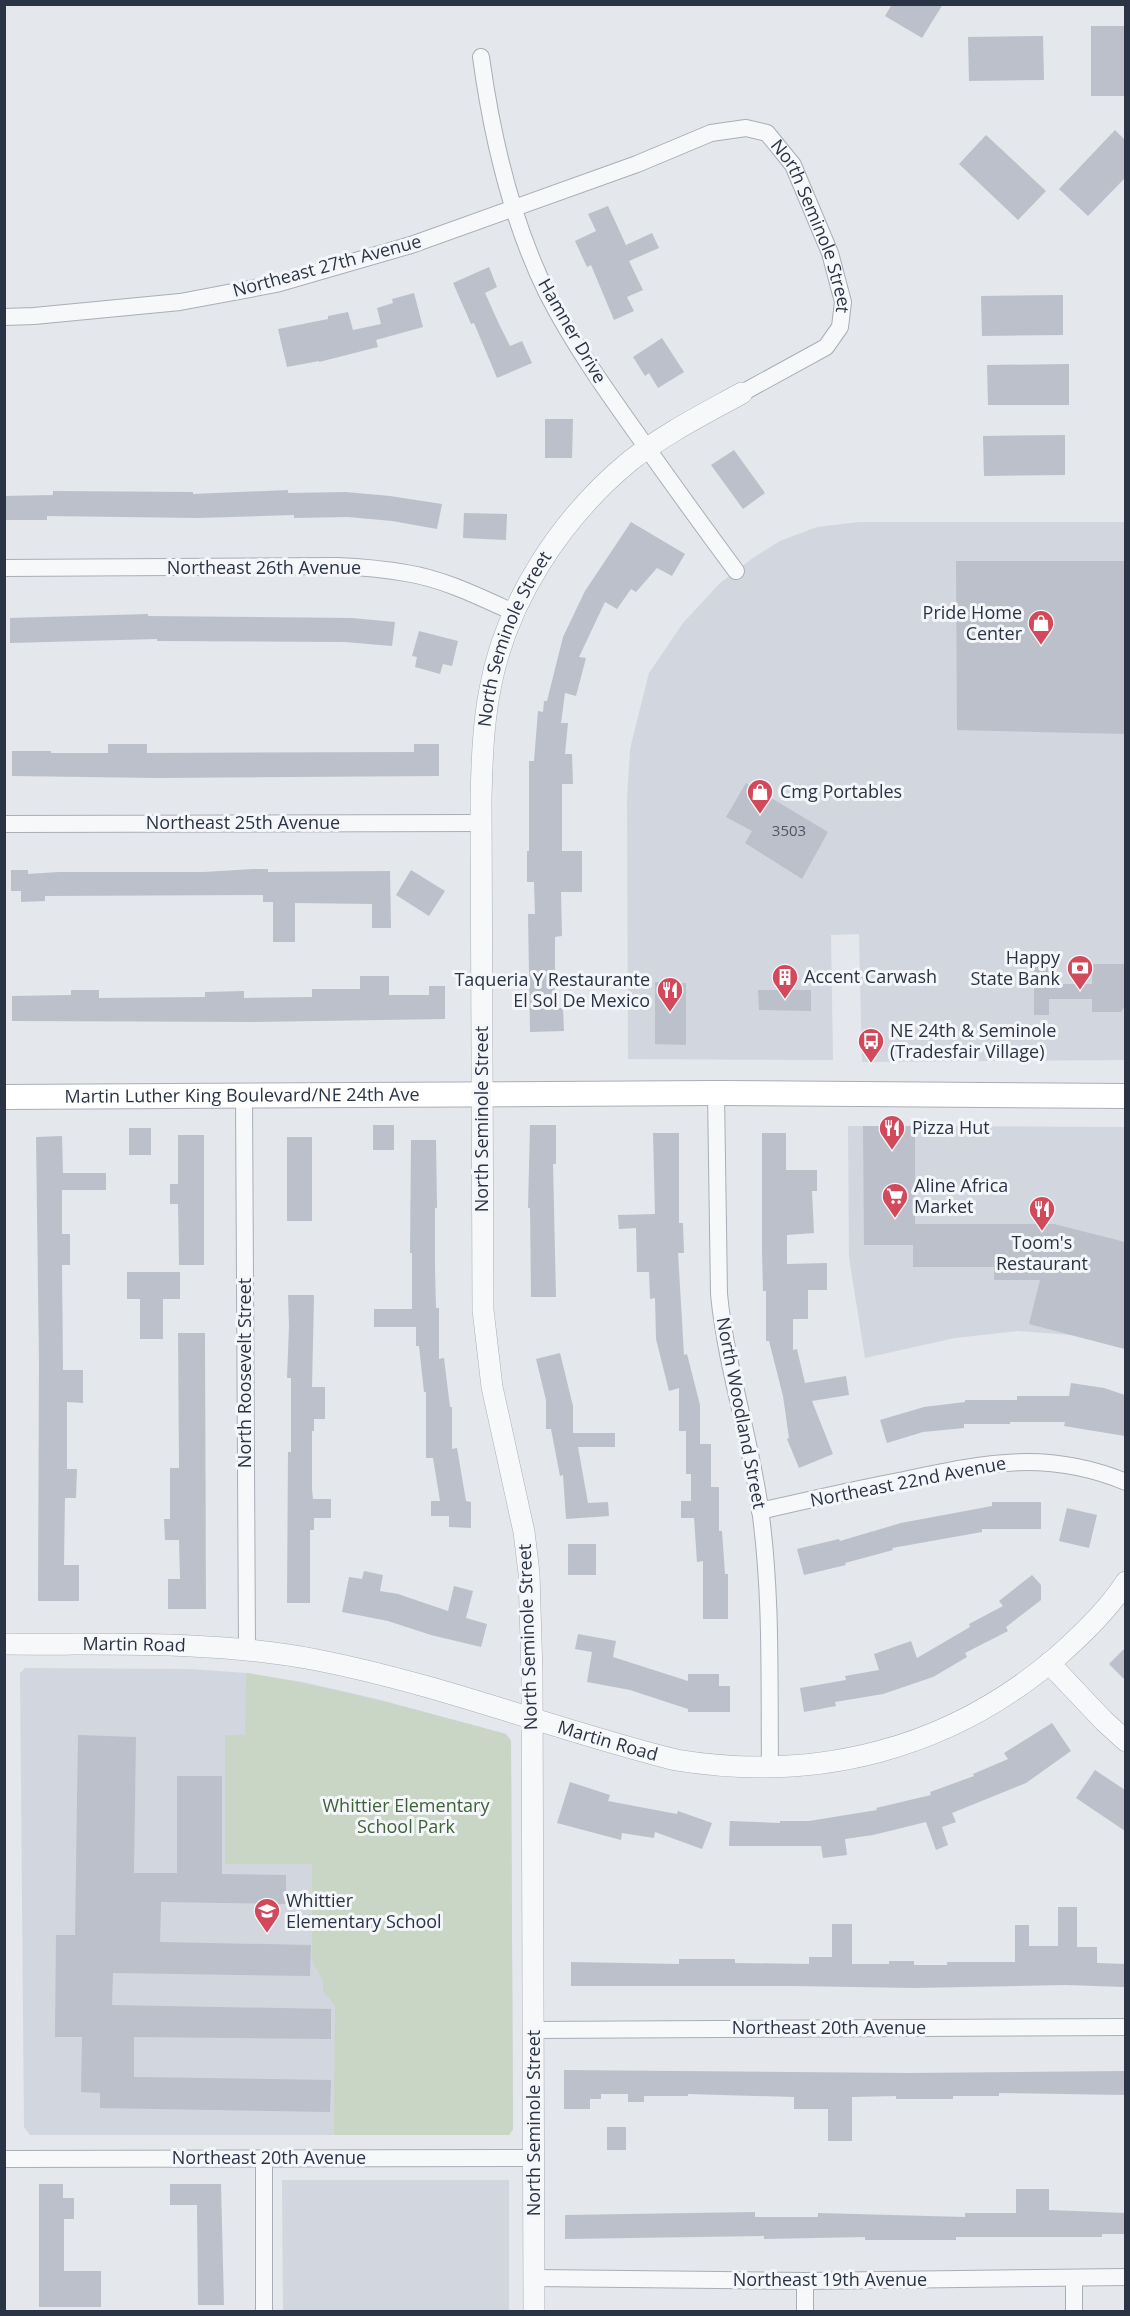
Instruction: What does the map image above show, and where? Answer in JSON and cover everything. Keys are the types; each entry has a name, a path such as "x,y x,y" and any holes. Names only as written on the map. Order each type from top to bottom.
{"main road":[{"name":"Martin Luther King Boulevard/NE 24th Ave","path":"4,1097 716,1093 1125,1096"}],"street":[{"name":"Hamner Drive","path":"481,57 487,105 514,209 547,292 583,358 736,571"},
{"name":"North Seminole Street","path":"534,2312 532,1718 529,1573 524,1532 492,1387 483,1310 482,823 483,747 490,687 497,660 515,613 542,561 578,512 603,485 647,449 826,347 840,327 843,302 830,253 793,165 767,133 746,128 711,133 637,164"},
{"name":"Northeast 27th Avenue","path":"4,317 180,302 276,284 411,246 637,164"},
{"name":"Northeast 26th Avenue","path":"4,567 336,566 368,568 408,573 460,588 515,613"},
{"name":"Northeast 25th Avenue","path":"4,824 482,823"},
{"name":"North Woodland Street","path":"716,1093 719,1294 722,1327 751,1450 760,1511 768,1610 770,1768"},
{"name":"North Roosevelt Street","path":"244,1096 247,1649"},
{"name":"Northeast 22nd Avenue","path":"760,1511 982,1463 1050,1462 1080,1467 1125,1482"},
{"name":"Martin Road","path":"4,1644 247,1649 317,1660 366,1671 676,1760 707,1765 770,1768 839,1761 877,1753 948,1728 1028,1680 1049,1663 1102,1613 1125,1582"},
{"path":"1049,1663 1125,1740"},
{"name":"Northeast 20th Avenue","path":"533,2030 1125,2027"},
{"path":"264,2158 264,2312"},
{"name":"Northeast 20th Avenue","path":"4,2159 534,2158"},
{"name":"Northeast 19th Avenue","path":"535,2278 805,2281 1125,2277"},
{"path":"1074,2278 1074,2312"},
{"path":"805,2281 805,2312"}],"shaded area":[{"path":"859,522 1125,522 1125,1060 862,1062 859,934 831,935 833,1060 628,1059 627,798 630,749 649,673 683,623 720,583 753,558 780,541 817,527"},
{"path":"848,1126 1125,1127 1125,1349 1070,1335 1018,1331 955,1338 865,1358 849,1258"},
{"name":"Whittier Elementary School","path":"25,1668 190,1669 246,1673 303,1682 377,1699 506,1734 511,1741 513,2129 509,2135 30,2135 24,2127 20,1673"},
{"path":"282,2180 509,2180 509,2311 283,2311"}],"green space":[{"name":"Whittier Elementary School Park","path":"246,1673 345,1692 409,1708 506,1734 511,1741 513,2129 509,2135 334,2135 335,2005 323,1991 323,1981 312,1961 312,1864 225,1864 225,1735 245,1735"}],"building":[{"path":"892,4 943,4 922,38 885,16"},
{"path":"1091,26 1125,26 1125,96 1091,96"},
{"path":"1043,36 1044,80 969,81 968,37"},
{"path":"1115,130 1125,140 1125,178 1088,216 1059,189"},
{"path":"986,135 1046,191 1018,220 959,164"},
{"path":"608,206 626,245 652,233 659,248 629,261 643,290 627,297 634,311 614,320 591,265 587,267 575,241 596,231 588,214"},
{"path":"489,267 497,287 485,293 510,346 522,341 532,363 497,378 474,323 471,324 453,283"},
{"path":"414,293 423,327 376,340 378,347 319,362 287,367 278,329 328,319 328,316 348,312 353,330 381,324 377,308 393,303 392,299"},
{"path":"1063,295 1063,335 982,336 981,296"},
{"path":"662,338 684,372 658,388 649,373 645,376 633,357"},
{"path":"1069,364 1069,405 988,405 987,365"},
{"path":"545,419 573,419 572,458 545,458"},
{"path":"1065,435 1065,475 984,476 983,436"},
{"path":"734,450 765,493 743,509 711,465"},
{"path":"288,490 288,493 346,492 390,496 442,504 437,529 392,521 348,517 294,518 294,515 198,518 47,516 47,520 4,520 4,496 53,495 53,491 193,492 193,494"},
{"path":"464,513 507,514 506,540 463,538"},
{"path":"631,522 685,554 672,576 657,568 636,592 631,589 617,609 605,602 579,657 586,658 576,696 565,693 561,723 568,723 565,754 572,754 573,784 562,784 562,851 582,851 582,892 561,892 562,936 555,937 555,1008 563,1008 564,1031 530,1032 528,914 535,914 534,882 527,882 529,761 534,761 538,711 543,712 544,701 547,701 563,637 585,591"},
{"name":"Pride Home Center","path":"956,561 1125,561 1125,734 957,730"},
{"path":"148,614 148,616 352,618 395,622 392,646 345,642 157,641 157,639 10,643 10,618"},
{"path":"419,631 458,641 452,666 443,664 440,674 415,667 417,657 412,656"},
{"path":"108,744 147,744 147,753 414,752 414,744 439,744 439,776 159,778 12,776 12,751 108,753"},
{"path":"746,783 828,832 802,879 745,843 752,831 726,817"},
{"path":"268,869 268,872 390,871 391,928 372,928 372,904 295,903 295,942 273,942 273,902 263,902 263,895 45,896 45,901 21,902 21,891 11,891 11,870 28,870 28,874 204,872"},
{"path":"411,870 445,891 429,916 396,895"},
{"name":"Happy State Bank","path":"1034,955 1048,955 1048,984 1092,984 1092,964 1125,964 1125,1006 1121,1012 1092,1012 1092,999 1049,999 1049,1015 1034,1015"},
{"path":"360,976 389,976 389,995 429,995 429,986 445,986 445,1019 254,1022 12,1021 12,996 71,995 71,990 99,990 99,998 205,997 205,992 244,991 244,998 312,997 312,989 360,989"},
{"name":"Taqueria Y Restaurante El Sol De Mexico","path":"655,982 686,983 686,1045 655,1044"},
{"name":"Accent Carwash","path":"758,990 811,990 811,1011 759,1010"},
{"path":"373,1125 394,1125 394,1150 373,1150"},
{"path":"530,1125 556,1125 556,1164 553,1164 556,1297 531,1297 530,1208 528,1208"},
{"path":"863,1126 915,1126 915,1224 1054,1224 1125,1242 1125,1349 1029,1324 1040,1280 994,1280 994,1267 913,1267 913,1245 864,1245"},
{"path":"129,1128 151,1128 151,1155 129,1155"},
{"path":"653,1133 679,1133 679,1223 683,1223 684,1253 678,1253 684,1355 687,1354 700,1405 700,1444 711,1444 711,1487 719,1487 719,1531 722,1531 725,1574 728,1574 728,1619 703,1619 703,1561 697,1562 694,1518 681,1518 681,1501 691,1501 691,1474 686,1474 686,1431 679,1431 679,1388 669,1391 656,1339 655,1298 650,1299 649,1272 637,1272 636,1228 619,1229 618,1215 655,1214"},
{"path":"762,1133 786,1133 786,1170 817,1170 817,1191 812,1191 814,1233 787,1235 787,1264 827,1263 827,1290 808,1290 808,1319 793,1319 793,1350 797,1349 805,1383 846,1376 849,1395 812,1401 833,1454 799,1468 787,1439 789,1438 783,1396 769,1341 766,1341 766,1291 763,1291 762,1252"},
{"path":"178,1135 204,1135 204,1265 179,1265 178,1204 170,1204 170,1184 178,1184"},
{"path":"62,1136 63,1173 106,1173 106,1190 62,1190 62,1234 70,1234 70,1265 62,1265 63,1370 83,1370 83,1403 67,1402 67,1469 77,1469 76,1498 65,1498 64,1565 79,1565 79,1601 38,1601 39,1362 36,1137"},
{"path":"287,1137 312,1137 312,1221 287,1221"},
{"path":"411,1140 436,1140 435,1268 436,1308 439,1308 439,1359 444,1358 450,1407 452,1407 452,1449 457,1448 466,1501 471,1502 471,1528 449,1527 449,1516 431,1516 431,1501 440,1501 433,1458 426,1458 426,1392 424,1392 419,1346 416,1346 416,1327 374,1327 374,1309 412,1309"},
{"path":"127,1272 180,1272 180,1299 163,1299 163,1339 140,1339 140,1299 127,1299"},
{"path":"288,1295 314,1295 312,1387 325,1387 325,1419 314,1419 314,1431 312,1431 312,1489 313,1499 331,1499 331,1518 314,1518 314,1530 310,1530 310,1603 287,1603 288,1452 291,1452 291,1378 287,1378"},
{"path":"178,1333 205,1333 206,1609 168,1609 168,1579 180,1579 179,1540 165,1540 164,1519 170,1519 170,1468 179,1468"},
{"path":"560,1353 573,1406 573,1433 615,1433 615,1447 578,1447 588,1503 608,1502 609,1516 566,1519 563,1475 560,1476 551,1429 546,1429 546,1400 536,1359"},
{"path":"1071,1383 1104,1388 1125,1395 1125,1436 1064,1426 1065,1422 1010,1422 1010,1424 964,1424 964,1428 923,1432 887,1443 880,1420 924,1407 965,1402 965,1400 1017,1400 1017,1396 1069,1396"},
{"path":"992,1502 1041,1502 1041,1529 982,1529 982,1532 892,1548 893,1550 845,1563 846,1565 804,1575 797,1549 839,1539 840,1541 901,1523 992,1506"},
{"path":"1067,1508 1097,1515 1089,1548 1059,1541"},
{"path":"568,1544 596,1544 596,1575 568,1575"},
{"path":"364,1571 383,1575 380,1591 398,1594 448,1611 454,1586 473,1591 466,1618 487,1624 481,1647 431,1635 388,1621 342,1612 349,1577 362,1579"},
{"path":"1032,1575 1041,1585 1041,1600 1006,1627 1008,1631 965,1653 967,1657 933,1677 883,1694 835,1702 836,1706 804,1712 800,1688 846,1680 845,1676 879,1670 874,1654 911,1641 917,1658 970,1627 969,1624 1003,1606 999,1601"},
{"path":"578,1634 616,1641 613,1657 688,1681 688,1674 719,1674 719,1686 730,1686 730,1712 688,1712 688,1709 630,1690 587,1682 592,1652 575,1649"},
{"path":"1125,1648 1125,1680 1109,1664"},
{"path":"1052,1723 1071,1751 1026,1783 952,1813 956,1822 942,1827 948,1845 936,1850 926,1822 873,1835 845,1839 847,1855 823,1858 821,1846 729,1846 730,1821 780,1823 780,1821 809,1821 877,1810 876,1808 931,1795 930,1792 974,1776 973,1774 1008,1759 1004,1753"},
{"path":"78,1735 136,1737 134,1873 177,1873 177,1776 222,1776 222,1874 286,1875 286,1904 161,1902 160,1942 311,1945 310,1976 113,1973 112,2005 331,2009 331,2039 134,2037 134,2077 331,2080 330,2112 100,2108 100,2093 81,2092 82,2037 55,2037 56,1935 75,1935"},
{"path":"1095,1770 1125,1790 1125,1831 1076,1798"},
{"path":"570,1782 610,1795 608,1801 677,1814 678,1811 712,1823 702,1849 655,1832 654,1838 622,1833 621,1840 557,1823"},
{"path":"1058,1907 1077,1907 1077,1947 1097,1947 1097,1963 1125,1964 1125,1987 1066,1985 914,1988 571,1986 571,1962 679,1964 679,1959 735,1959 735,1963 809,1964 809,1957 832,1957 832,1924 852,1924 852,1964 889,1964 889,1961 914,1961 914,1965 947,1965 947,1962 1015,1962 1015,1925 1029,1925 1029,1946 1058,1946"},
{"path":"564,2070 909,2073 1125,2071 1125,2095 999,2093 999,2096 953,2096 953,2099 896,2099 896,2096 852,2097 852,2141 828,2141 828,2109 794,2109 794,2097 688,2094 688,2096 644,2096 644,2102 628,2102 628,2094 601,2094 601,2099 590,2099 590,2109 564,2109"},
{"path":"607,2127 626,2127 626,2150 607,2150"},
{"path":"39,2184 63,2184 63,2198 74,2198 74,2219 64,2219 64,2271 101,2271 101,2307 39,2307"},
{"path":"170,2184 221,2184 224,2305 198,2305 197,2205 170,2205"},
{"path":"1016,2189 1049,2189 1049,2210 1125,2213 1125,2234 1102,2234 1102,2237 956,2237 956,2240 865,2240 865,2237 764,2239 764,2236 565,2239 565,2215 755,2212 755,2217 818,2217 818,2213 965,2217 965,2213 1016,2213"}],"place":[{"name":"Pride Home Center","path":"1041,646"},
{"name":"Cmg Portables","path":"760,815"},
{"name":"Happy State Bank","path":"1080,991"},
{"name":"Accent Carwash","path":"785,1000"},
{"name":"Taqueria Y Restaurante El Sol De Mexico","path":"670,1013"},
{"name":"NE 24th & Seminole (Tradesfair Village)","path":"871,1064"},
{"name":"Pizza Hut","path":"892,1151"},
{"name":"Aline Africa Market","path":"895,1219"},
{"name":"Toom's Restaurant","path":"1042,1232"},
{"name":"Whittier Elementary School","path":"267,1934"}]}
